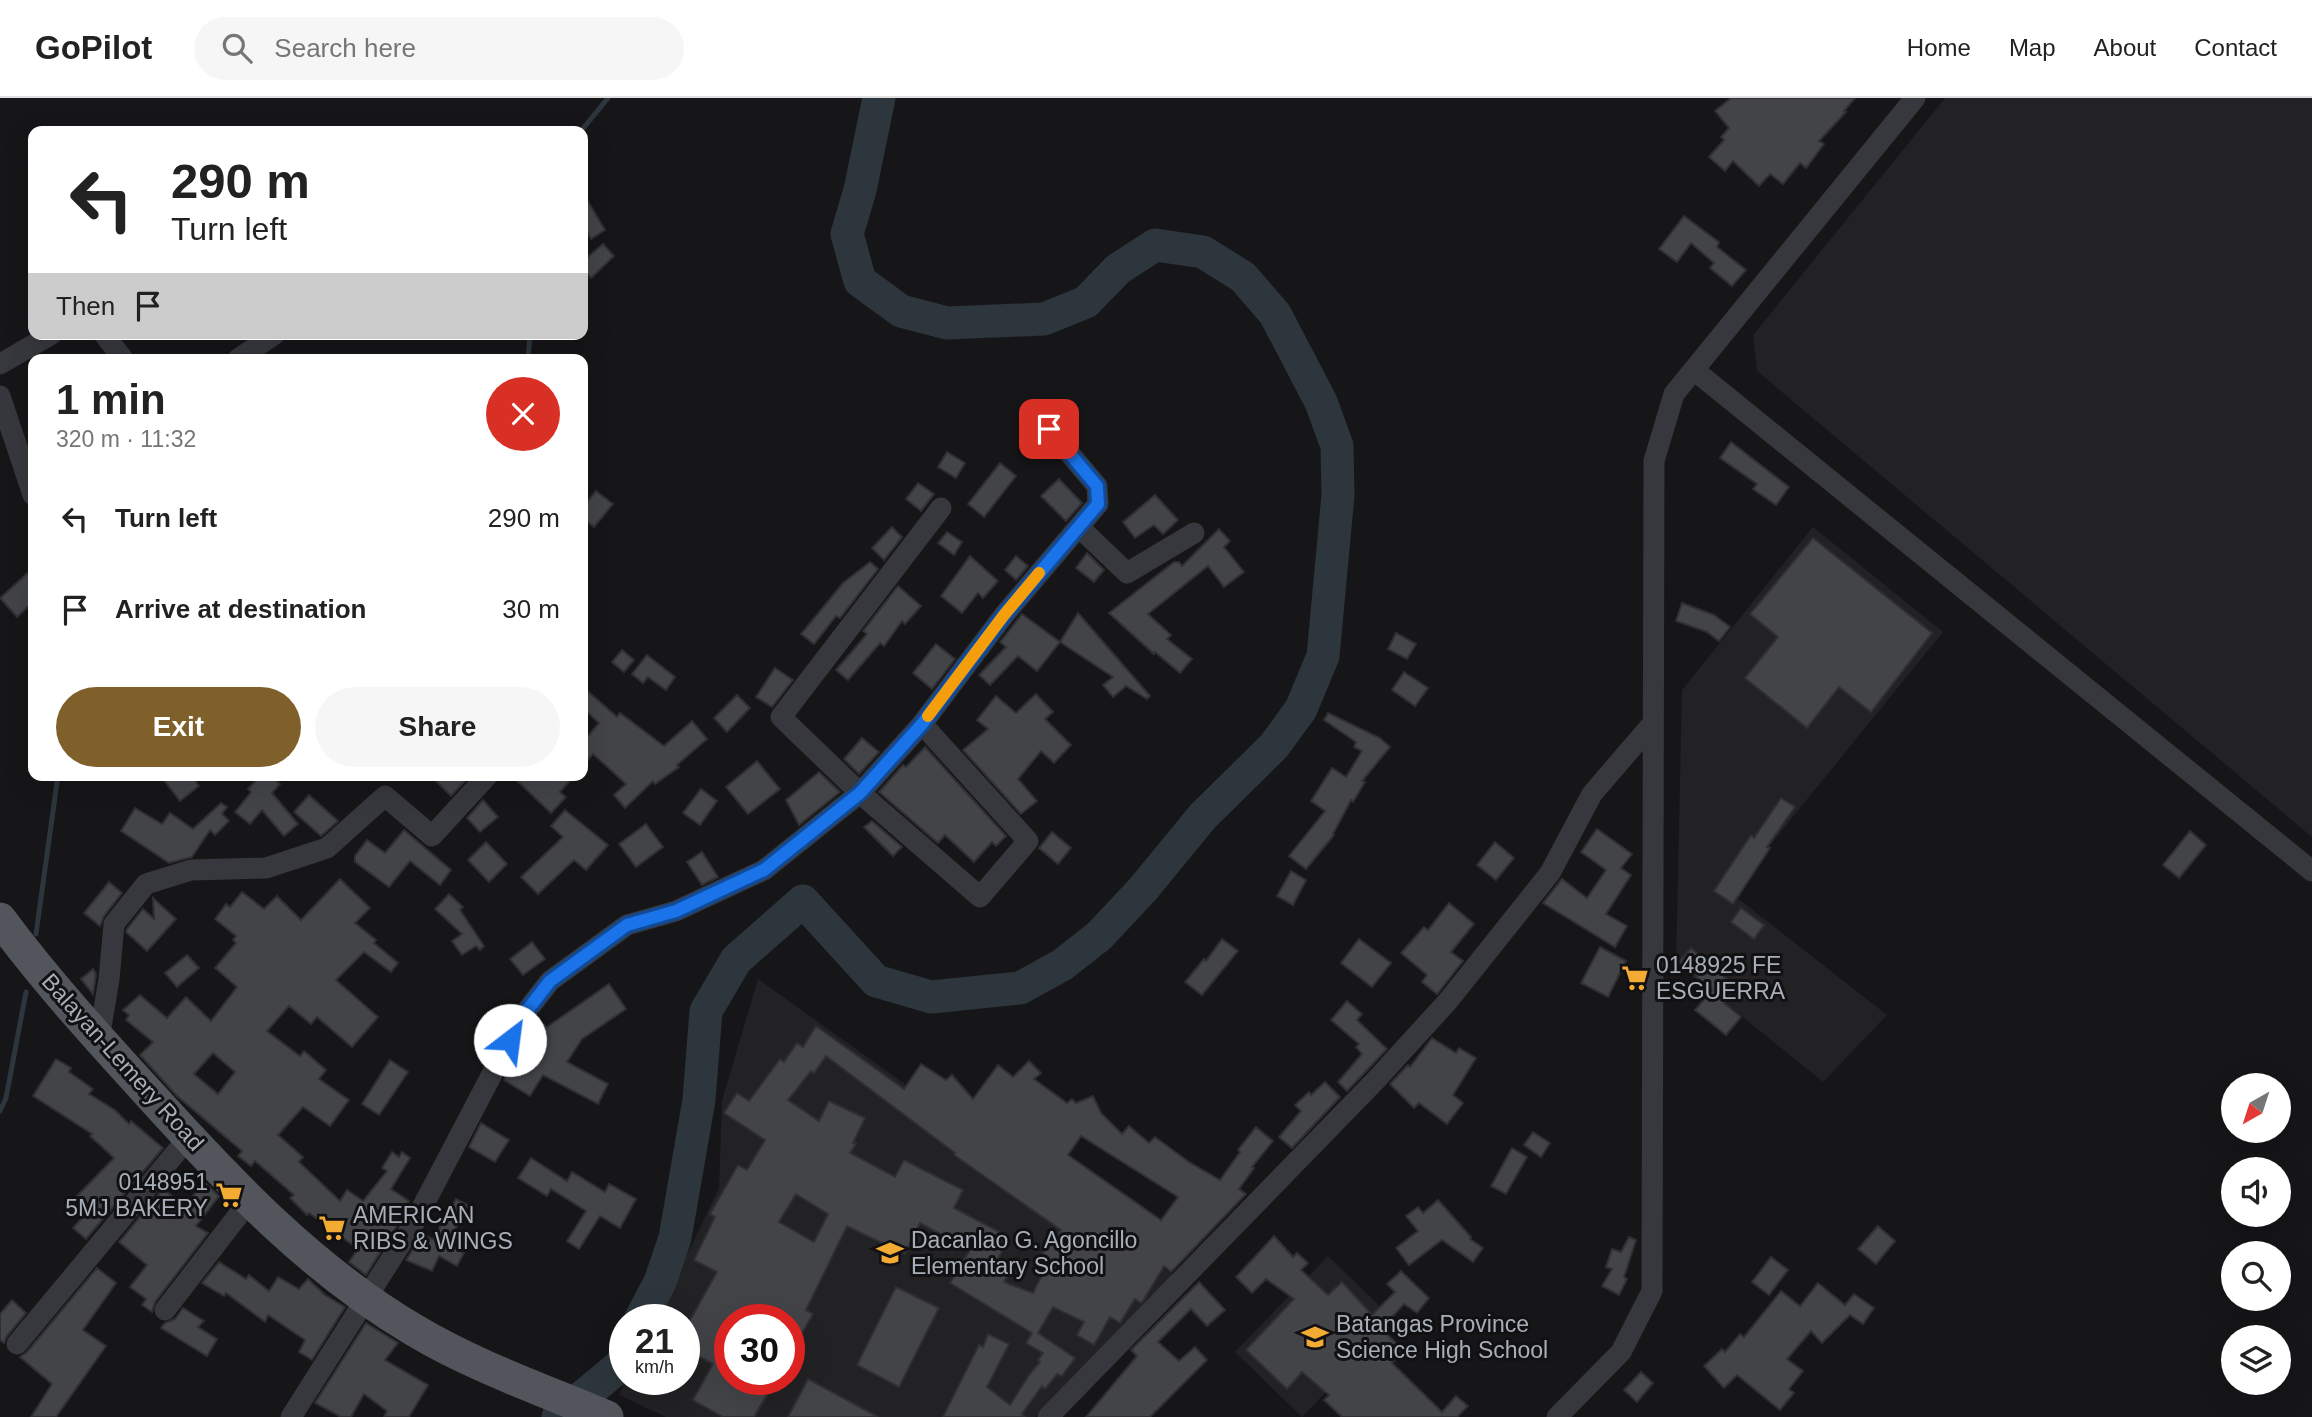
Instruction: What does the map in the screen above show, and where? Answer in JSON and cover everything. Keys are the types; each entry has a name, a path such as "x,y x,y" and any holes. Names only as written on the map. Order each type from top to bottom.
{"main road":[{"name":"Balayan-Lemery Road","path":"0,919 99,1039 189,1138 320,1265 366,1300 415,1331 607,1417"}],"street":[{"path":"1557,1417 1621,1352 1652,1291 1654,461 1674,394 1914,98"},
{"path":"0,365 42,340"},
{"path":"109,340 119,354"},
{"path":"245,354 266,340"},
{"path":"1694,370 2312,871"},
{"path":"0,396 28,480"},
{"path":"291,1417 414,1223 522,1017 550,981 627,925 676,911 764,870 860,793 922,724 1004,615 1098,504 1097,486 1049,429"},
{"path":"922,724 1028,841 980,897 860,793 780,717 941,508"},
{"path":"1079,527 1128,573 1194,533"},
{"path":"1048,1417 1375,1081 1448,1002 1550,873 1592,794 1653,723"},
{"path":"99,1039 109,979 114,924 146,884 191,870 266,868 327,848 385,796 432,836 482,781"},
{"path":"17,1345 189,1138"},
{"path":"165,1310 250,1200"}],"shaded area":[{"path":"1945,98 2312,98 2312,837 1757,371 1753,335"},
{"path":"1813,527 1943,632 1731,893 1887,1015 1823,1082 1676,963 1682,690"},
{"path":"758,979 1174,1276 1035,1417 666,1417 619,1395 700,1395 700,1304 663,1304 719,1188 722,1101"},
{"name":"Batangas Province Science High School","path":"1328,1256 1395,1321 1302,1417 1235,1352"}],"building":[{"path":"1731,98 1855,98 1819,141 1824,144 1806,168 1800,163 1783,184 1770,174 1759,186 1733,161 1725,171 1709,157 1724,140 1721,137 1729,128 1715,111"},
{"path":"588,201 605,230 591,239 588,234"},
{"path":"1684,216 1719,242 1717,247 1746,270 1732,286 1710,268 1714,263 1691,243 1677,262 1659,249"},
{"path":"603,244 614,256 591,278 588,274 588,257"},
{"path":"1731,442 1789,487 1776,505 1753,489 1757,484 1720,458"},
{"path":"947,452 965,463 956,478 938,467"},
{"path":"1000,463 1016,476 984,517 968,504"},
{"path":"1059,479 1082,503 1066,521 1041,496"},
{"path":"918,483 934,494 921,511 906,499"},
{"path":"596,491 613,504 594,527 588,522 588,501"},
{"path":"1155,495 1178,520 1163,534 1154,525 1135,538 1123,522"},
{"path":"892,527 902,537 884,560 872,548"},
{"path":"1219,529 1230,541 1224,547 1244,572 1224,587 1208,566 1148,614 1171,635 1167,639 1192,659 1180,673 1155,652 1154,654 1109,613 1174,562 1179,562 1182,566"},
{"path":"947,532 962,542 954,555 938,543"},
{"path":"1813,538 1932,633 1871,712 1839,687 1807,728 1745,678 1778,637 1750,614"},
{"path":"1087,553 1104,570 1094,582 1076,568"},
{"path":"970,556 998,581 983,598 978,593 962,613 941,596"},
{"path":"1016,556 1028,566 1016,580 1005,570"},
{"path":"870,562 878,569 840,618 836,616 814,644 801,634 843,583"},
{"path":"28,573 28,607 17,617 0,598"},
{"path":"898,586 921,606 905,624 902,621 884,646 880,643 848,680 836,670 867,634 863,631"},
{"path":"1682,603 1714,615 1730,627 1719,641 1707,632 1676,621"},
{"path":"1078,613 1150,696 1147,699 1126,686 1113,697 1103,685 1113,677 1060,642"},
{"path":"1022,614 1060,642 1037,671 1018,656 990,685 979,675 1006,647 1000,642"},
{"path":"1396,633 1416,644 1407,659 1388,649"},
{"path":"936,644 955,659 932,689 913,673"},
{"path":"622,650 634,660 624,672 612,662"},
{"path":"647,655 675,677 666,690 648,677 643,683 632,674"},
{"path":"775,668 793,680 772,707 756,697"},
{"path":"1404,672 1428,688 1415,706 1392,690"},
{"path":"588,691 617,717 620,713 664,746 692,721 707,739 677,765 679,767 655,784 653,781 625,808 614,795 626,784 593,754 588,760 588,736 599,723 588,713"},
{"path":"1036,694 1053,712 1045,719 1071,745 1054,763 1041,751 1018,779 1037,801 1021,814 963,750 988,729 977,720 996,696 1016,713"},
{"path":"737,695 750,708 727,732 714,718"},
{"path":"1328,713 1380,738 1390,747 1362,781 1365,782 1353,802 1351,800 1334,835 1306,869 1289,856 1325,811 1311,801 1332,768 1346,777 1362,751 1354,747 1356,742 1324,720"},
{"path":"862,738 879,752 859,774 844,759"},
{"path":"925,747 1006,836 996,846 992,842 974,862 945,835 938,843 879,792 903,765 906,767"},
{"path":"757,761 780,789 748,814 726,787"},
{"path":"819,772 840,792 799,825 786,800"},
{"path":"165,781 195,781 199,786 180,801"},
{"path":"255,781 277,781 280,784 272,793 298,824 284,836 262,810 250,824 235,812 251,792 248,789"},
{"path":"436,781 465,781 451,796"},
{"path":"517,781 570,781 560,792 566,797 551,813"},
{"path":"701,789 717,801 700,825 683,813"},
{"path":"309,795 338,821 321,836 294,812"},
{"path":"1781,798 1795,807 1733,904 1714,891 1751,835 1754,838"},
{"path":"483,800 498,817 480,832 467,818"},
{"path":"221,803 227,807 222,814 229,821 215,835 210,830 192,857 169,863 121,831 135,808 162,824 170,813 193,829"},
{"path":"565,810 608,845 586,870 574,860 538,894 521,877 563,837 551,826"},
{"path":"872,821 902,847 893,856 864,827"},
{"path":"646,824 663,847 636,867 619,844"},
{"path":"1597,829 1632,854 1621,868 1631,875 1606,914 1627,926 1615,947 1543,903 1562,879 1587,898 1606,870 1581,852"},
{"path":"404,830 451,870 440,885 410,861 389,887 355,862 355,856 367,840 385,853"},
{"path":"2190,831 2206,845 2179,878 2163,865"},
{"path":"1052,832 1071,848 1058,864 1039,848"},
{"path":"486,842 507,864 489,882 468,860"},
{"path":"1495,842 1514,858 1496,880 1477,865"},
{"path":"702,852 718,877 702,885 687,862"},
{"path":"1291,871 1306,880 1293,905 1277,896"},
{"path":"340,879 370,908 355,923 398,963 391,972 364,952 336,980 378,1017 352,1047 317,1017 311,1024 289,1006 267,1031 300,1056 304,1051 326,1070 319,1079 349,1100 330,1126 303,1107 278,1135 303,1157 299,1162 340,1201 347,1190 363,1201 387,1171 382,1168 392,1152 399,1157 402,1152 410,1158 391,1189 409,1201 366,1275 349,1262 358,1249 309,1213 307,1215 290,1198 294,1195 255,1161 251,1166 238,1156 242,1151 177,1096 140,1055 153,1042 126,1020 129,1015 123,1010 140,995 167,1018 186,997 211,1021 237,987 215,968 236,943 233,940 236,936 215,919 226,904 230,907 242,892 264,909 277,896 301,920","holes":["213,1053 235,1072 218,1094 194,1074"]},
{"path":"109,882 122,893 104,916 100,926 84,913"},
{"path":"449,894 463,907 460,910 484,946 480,950 476,946 462,955 452,941 462,934 435,909"},
{"path":"153,898 176,919 147,951 126,932 143,909 154,919"},
{"path":"1449,903 1474,924 1451,952 1463,961 1437,994 1422,982 1427,975 1401,953 1424,927 1428,930"},
{"path":"1741,908 1764,925 1754,939 1731,922"},
{"path":"1222,939 1238,951 1202,995 1185,982 1204,959 1206,961"},
{"path":"1359,939 1391,963 1372,987 1341,963"},
{"path":"532,942 545,959 523,975 510,959"},
{"path":"1600,947 1626,961 1608,997 1581,983"},
{"path":"1691,948 1737,988 1724,1003 1741,1017 1726,1035 1695,1010 1712,990 1679,962"},
{"path":"187,955 199,968 177,987 165,973"},
{"path":"93,969 96,974 93,994 81,979"},
{"path":"609,984 626,1009 582,1039 567,1062 608,1084 598,1104 543,1075 530,1096 504,1080 518,1053 540,1022 547,1027"},
{"path":"1347,1001 1362,1014 1357,1020 1387,1049 1347,1091 1338,1082 1362,1054 1356,1047 1359,1044 1331,1020"},
{"path":"816,1026 904,1089 921,1064 946,1080 952,1075 973,1099 998,1065 1013,1077 1029,1061 1041,1073 1034,1079 1067,1103 1072,1099 1076,1103 1093,1096 1101,1113 1122,1134 1129,1126 1149,1143 1155,1137 1220,1180 1256,1127 1273,1141 1252,1167 1254,1168 1239,1189 1246,1194 1171,1272 1164,1266 1143,1301 1141,1303 1135,1299 1120,1323 1110,1317 1094,1345 1077,1335 1084,1322 1053,1307 1038,1333 1075,1358 1062,1376 1057,1374 1045,1389 1042,1386 1022,1414 1025,1417 943,1417 979,1345 983,1347 988,1334 1009,1344 987,1387 1010,1405 1040,1362 1038,1360 1043,1353 1026,1343 1032,1333 950,1283 970,1250 920,1223 905,1254 847,1226 806,1310 813,1314 805,1328 805,1304 714,1304 714,1395 767,1395 754,1417 723,1417 693,1400 696,1395 700,1395 700,1387 713,1364 700,1357 699,1304 717,1272 694,1260 715,1217 710,1214 738,1165 747,1170 765,1140 724,1113 737,1093 749,1101 780,1059 784,1062 797,1043 803,1047","holes":["826,1056 955,1153 954,1155 1061,1230 1040,1256 1048,1263 1033,1293 1004,1282 1007,1277 993,1269 1009,1237 954,1208 963,1190 904,1160 895,1177 850,1153 865,1118 829,1101 819,1121 788,1100","1081,1136 1178,1197 1161,1220 1068,1155","796,1194 828,1214 814,1242 779,1222"]},
{"path":"1432,1038 1456,1053 1459,1048 1476,1058 1453,1095 1463,1103 1447,1124 1419,1103 1414,1108 1390,1084 1408,1065 1410,1067"},
{"path":"56,1059 71,1068 69,1072 93,1089 89,1094 115,1110 129,1124 131,1121 163,1148 86,1239 73,1228 85,1215 72,1201 114,1158 90,1136 92,1134 33,1096"},
{"path":"390,1060 408,1072 379,1115 362,1104"},
{"path":"1325,1082 1340,1097 1292,1148 1279,1137 1301,1111 1295,1105"},
{"path":"481,1123 509,1140 495,1162 469,1147"},
{"path":"1533,1132 1550,1143 1541,1157 1524,1145"},
{"path":"1512,1148 1527,1157 1506,1194 1491,1186"},
{"path":"531,1158 567,1181 572,1172 605,1192 609,1184 636,1199 620,1228 600,1216 579,1249 567,1241 586,1211 551,1189 547,1196 518,1178"},
{"path":"204,1182 219,1196 196,1226 208,1233 155,1302 152,1312 142,1305 146,1299 130,1287 147,1265 119,1242 163,1189 185,1206"},
{"path":"456,1199 469,1206 452,1234 455,1235 450,1245 464,1253 457,1266 439,1256 432,1271 406,1260 422,1235 433,1239"},
{"path":"1438,1200 1470,1239 1483,1248 1473,1262 1442,1240 1409,1265 1396,1248 1418,1231 1406,1216 1418,1207 1423,1213"},
{"path":"1878,1226 1895,1241 1876,1264 1858,1249"},
{"path":"1274,1236 1293,1257 1297,1253 1308,1263 1301,1270 1328,1295 1342,1282 1372,1315 1395,1292 1387,1284 1401,1271 1429,1298 1417,1313 1404,1304 1381,1329 1404,1350 1392,1363 1442,1412 1456,1396 1468,1406 1457,1417 1342,1417 1324,1400 1329,1395 1302,1372 1287,1389 1246,1350 1294,1299 1266,1279 1252,1293 1236,1277"},
{"path":"1629,1237 1636,1240 1624,1277 1627,1279 1619,1295 1602,1286 1612,1269 1606,1267 1612,1249 1621,1252"},
{"path":"1771,1257 1788,1270 1769,1295 1752,1282"},
{"path":"219,1262 246,1279 249,1275 269,1291 278,1277 299,1289 308,1279 325,1295 345,1307 312,1360 299,1352 305,1340 268,1315 265,1322 226,1293 224,1296 202,1283"},
{"path":"97,1268 116,1283 83,1330 106,1346 56,1417 31,1417 52,1384 20,1357"},
{"path":"1199,1282 1225,1310 1207,1326 1191,1309 1158,1342 1179,1361 1195,1347 1207,1360 1150,1417 1086,1417 1137,1356 1131,1350"},
{"path":"1818,1283 1845,1305 1854,1294 1874,1308 1863,1324 1850,1315 1822,1343 1811,1331 1787,1359 1803,1371 1789,1389 1794,1393 1780,1410 1737,1375 1724,1388 1704,1366 1722,1349 1725,1352 1740,1334 1744,1337 1781,1291 1800,1306"},
{"path":"896,1287 939,1308 899,1387 857,1365"},
{"path":"12,1300 26,1313 4,1343 0,1340 0,1314"},
{"path":"183,1308 204,1321 198,1327 217,1339 207,1356 161,1328 175,1319"},
{"path":"366,1323 398,1343 385,1360 428,1385 409,1417 384,1417 387,1411 364,1394 351,1417 341,1417 315,1403"},
{"path":"1641,1372 1653,1383 1637,1402 1624,1390"},
{"path":"808,1379 878,1417 788,1417 800,1395 805,1395"}],"waterway":[{"path":"585,126 608,98"},
{"path":"648,1304 660,1282 675,1238 699,1100 706,1011 736,960 803,901 876,981 931,997 1020,988 1062,965 1099,936 1143,889 1203,816 1274,746 1301,709 1323,656 1338,495 1337,446 1321,402 1275,314 1243,277 1203,252 1155,245 1118,269 1086,302 1044,319 947,323 901,311 860,281 847,234 860,190 879,98"},
{"path":"528,354 530,340"},
{"path":"36,934 57,781"},
{"path":"0,1111 6,1098 26,992"},
{"path":"558,1417 609,1375"}],"slow traffic":[{"path":"928,716 1039,573"}],"place":[{"name":"0148925 FE ESGUERRA","path":"1635,978"},
{"name":"0148951 5MJ BAKERY","path":"229,1195"},
{"name":"AMERICAN RIBS & WINGS","path":"332,1228"},
{"name":"Dacanlao G. Agoncillo Elementary School","path":"890,1253"},
{"name":"Batangas Province Science High School","path":"1315,1337"}],"route":[{"path":"510,1040 522,1017 550,981 627,925 676,911 764,870 860,793 922,724 1004,615 1098,504 1097,486 1049,429"}]}
